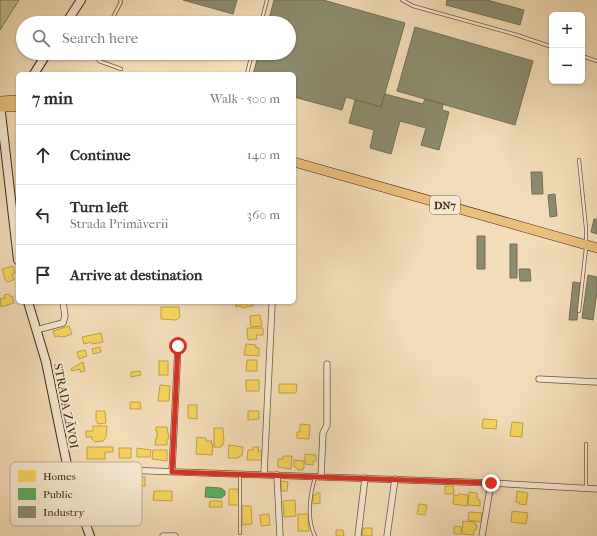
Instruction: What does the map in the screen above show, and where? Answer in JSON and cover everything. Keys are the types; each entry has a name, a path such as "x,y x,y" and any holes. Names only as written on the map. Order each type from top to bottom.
{"main road":[{"path":"0,102 16,100"},
{"path":"0,112 16,108"},
{"name":"DN7","path":"296,163 597,248"}],"street":[{"path":"71,16 81,0"},
{"path":"35,72 43,60"},
{"path":"0,102 16,244"},
{"name":"STRADA ZĂVOI","path":"29,304 46,362 65,462"},
{"path":"36,330 63,323 65,316 63,304"},
{"path":"264,474 272,305"},
{"path":"172,472 178,346"},
{"path":"318,476 323,433 327,426 327,364"},
{"path":"539,379 597,382"},
{"path":"142,471 395,479 597,489"},
{"path":"278,475 280,536"},
{"path":"358,536 365,478"},
{"path":"387,536 395,479"},
{"path":"482,536 491,483"},
{"name":"STRADA ZĂVOI","path":"86,526 90,536"},
{"path":"164,536 175,536"}],"lane":[{"path":"114,16 121,2 120,0"},
{"path":"263,16 267,0"},
{"path":"402,0 414,6 518,35 549,46"},
{"path":"585,57 597,61"},
{"path":"98,60 121,69"},
{"path":"247,72 250,60"},
{"path":"579,160 586,228 586,245 579,311"},
{"path":"586,444 586,488"},
{"path":"240,474 240,533"},
{"path":"315,536 313,532 310,498 318,476"}],"green space":[{"path":"0,0 19,0 0,30"}],"building: Homes":[{"path":"13,266 15,273 12,274 14,280 7,282 2,269"},
{"path":"9,294 12,296 14,303 1,307 0,299 5,298 4,295"},
{"path":"236,304 253,304 253,306 242,308 241,306 236,307"},
{"path":"161,307 179,307 180,317 176,320 161,319"},
{"path":"260,315 262,326 251,327 250,316"},
{"path":"69,326 72,334 64,337 55,337 53,331"},
{"path":"247,328 263,328 263,335 256,335 257,339 248,340"},
{"path":"101,333 103,342 92,344 91,342 84,344 82,337"},
{"path":"246,344 256,345 256,348 259,348 259,356 244,355"},
{"path":"100,347 101,352 93,354 92,349"},
{"path":"85,350 87,356 79,359 77,352"},
{"path":"247,360 257,360 257,371 246,371"},
{"path":"159,361 168,361 168,375 159,375"},
{"path":"83,362 85,371 80,372 80,369 72,371 71,369"},
{"path":"140,371 141,375 131,377 131,372"},
{"path":"246,380 259,380 259,391 246,391"},
{"path":"279,384 297,384 296,393 279,393"},
{"path":"160,385 170,386 169,401 158,401"},
{"path":"130,402 140,402 141,409 130,409"},
{"path":"188,405 197,405 197,419 188,418"},
{"path":"96,411 105,411 106,423 98,424 96,421"},
{"path":"248,411 259,411 259,419 248,420"},
{"path":"483,419 497,420 496,429 482,428"},
{"path":"512,422 523,423 522,437 510,436"},
{"path":"300,424 310,425 309,439 297,438 297,432 300,432"},
{"path":"93,426 107,426 106,437 103,441 95,442 92,437 86,437 86,431 93,431"},
{"path":"156,427 167,427 169,439 167,439 167,445 155,445 157,438"},
{"path":"214,428 223,428 224,442 221,447 214,447"},
{"path":"197,437 206,438 206,441 212,441 212,455 196,454"},
{"path":"229,445 243,447 242,456 239,456 239,458 228,458"},
{"path":"87,447 113,447 113,452 105,452 105,459 87,459"},
{"path":"253,447 259,447 258,451 262,451 262,460 247,460 248,450 253,450"},
{"path":"119,448 131,448 131,458 119,458"},
{"path":"137,448 151,450 150,457 137,457"},
{"path":"153,450 167,450 167,461 152,459"},
{"path":"305,454 316,455 316,461 313,461 313,465 305,464"},
{"path":"283,456 292,456 291,469 278,467 278,459 283,459"},
{"path":"294,460 304,461 303,470 298,470 294,467"},
{"path":"142,477 145,477 145,486 142,486"},
{"path":"281,481 288,482 287,491 281,491"},
{"path":"445,486 453,486 454,494 445,494"},
{"path":"229,489 238,489 239,505 229,505"},
{"path":"154,491 172,491 172,501 153,500"},
{"path":"517,491 528,493 526,505 516,502"},
{"path":"469,492 477,493 477,499 480,500 480,506 468,505"},
{"path":"316,493 320,493 320,503 313,504 313,495 316,495"},
{"path":"458,494 468,495 467,506 453,504 454,495 458,496"},
{"path":"295,500 296,516 284,517 283,501"},
{"path":"210,501 222,501 222,507 209,507"},
{"path":"419,504 427,505 425,515 417,514"},
{"path":"242,506 251,506 252,524 242,525"},
{"path":"512,511 528,513 526,524 511,522"},
{"path":"469,512 482,513 481,522 468,520"},
{"path":"269,514 270,525 261,526 260,515"},
{"path":"298,514 308,514 309,531 298,531"},
{"path":"463,521 475,522 475,525 477,525 476,530 474,530 474,535 462,534"},
{"path":"454,526 461,527 461,534 454,534"},
{"path":"363,528 372,528 372,536 362,536"},
{"path":"336,530 343,530 344,536 336,536"}],"building: Public":[{"path":"206,487 221,488 225,491 225,495 221,498 205,497"}],"building: Industry":[{"path":"183,0 237,0 233,14"},
{"path":"274,0 323,0 405,23 381,107 346,97 342,110 296,98 296,72 254,72 257,60 296,60 296,16 270,16"},
{"path":"447,0 487,0 524,10 520,25 446,5"},
{"path":"415,27 533,61 515,125 397,91"},
{"path":"385,94 423,104 425,99 443,104 442,110 449,112 439,150 421,145 426,128 400,121 391,154 370,148 374,130 349,123 355,100 381,107"},
{"path":"531,172 542,172 543,194 532,194"},
{"path":"555,194 557,216 550,217 548,195"},
{"path":"594,219 597,219 597,234 591,232"},
{"path":"477,236 485,236 485,269 477,269"},
{"path":"510,244 517,244 517,278 510,278"},
{"path":"519,269 530,269 531,281 520,281"},
{"path":"588,275 597,277 597,292 593,320 582,318"},
{"path":"573,282 580,283 577,320 569,320"}],"route":[{"path":"178,346 172,472 491,483"}]}
